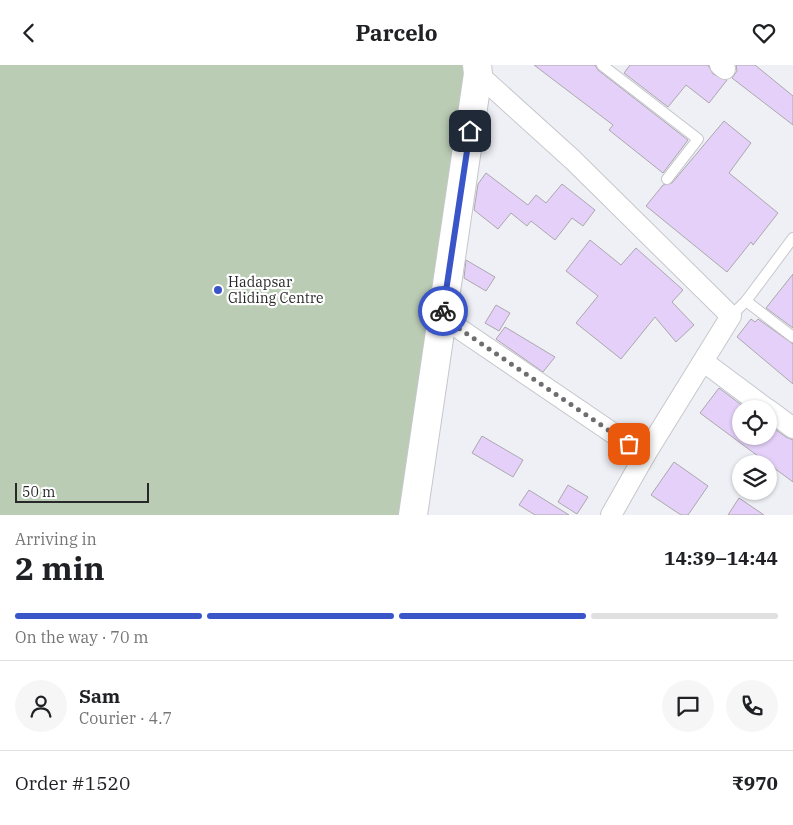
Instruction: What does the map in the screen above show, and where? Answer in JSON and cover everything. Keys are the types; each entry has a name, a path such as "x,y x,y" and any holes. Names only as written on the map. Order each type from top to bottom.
{"street":[{"path":"477,69 573,160 730,316 704,362 645,455 611,515"},
{"path":"413,515 477,69"},
{"path":"442,317 645,455"},
{"path":"704,362 756,400"},
{"path":"777,416 793,428"}],"lane":[{"path":"602,65 698,139 667,179"},
{"path":"730,316 746,301 793,238"},
{"path":"746,301 793,337"}],"green space":[{"name":"Hadapsar Gliding Centre","path":"0,65 465,65 405,515 0,515"}],"building":[{"path":"534,65 595,65 598,70 688,140 663,173 609,130 613,125"},
{"path":"630,65 708,65 713,74 727,80 709,103 686,85 668,107 624,73"},
{"path":"736,65 755,65 793,96 793,125 732,78 737,71"},
{"path":"724,121 751,143 729,173 778,213 753,245 751,242 727,272 646,206 663,185 672,183"},
{"path":"486,173 528,205 536,195 546,203 562,184 595,210 583,226 572,218 555,240 531,221 527,226 511,213 498,229 474,210 478,184"},
{"path":"590,240 621,265 636,248 683,290 672,302 694,325 676,342 655,317 621,359 576,323 598,296 566,271"},
{"path":"466,260 495,277 486,291 464,278"},
{"path":"793,274 793,328 766,308"},
{"path":"496,305 510,313 499,331 485,323"},
{"path":"751,319 755,322 758,319 793,344 793,384 737,337"},
{"path":"505,327 555,357 543,372 496,339"},
{"path":"719,388 735,400 732,400 732,437 700,413"},
{"path":"777,431 793,440 793,482 777,470 777,455 757,455 743,445 777,445"},
{"path":"482,436 523,460 513,477 472,453"},
{"path":"674,462 708,486 688,515 681,515 651,495"},
{"path":"568,485 588,497 577,514 558,502"},
{"path":"529,490 569,515 535,515 519,505"},
{"path":"738,500 742,500 764,515 728,515"}],"way so far":[{"path":"443,311 442,317 629,444"}],"place":[{"name":"Hadapsar Gliding Centre","path":"218,290"}],"route":[{"path":"443,311 470,131"}]}
